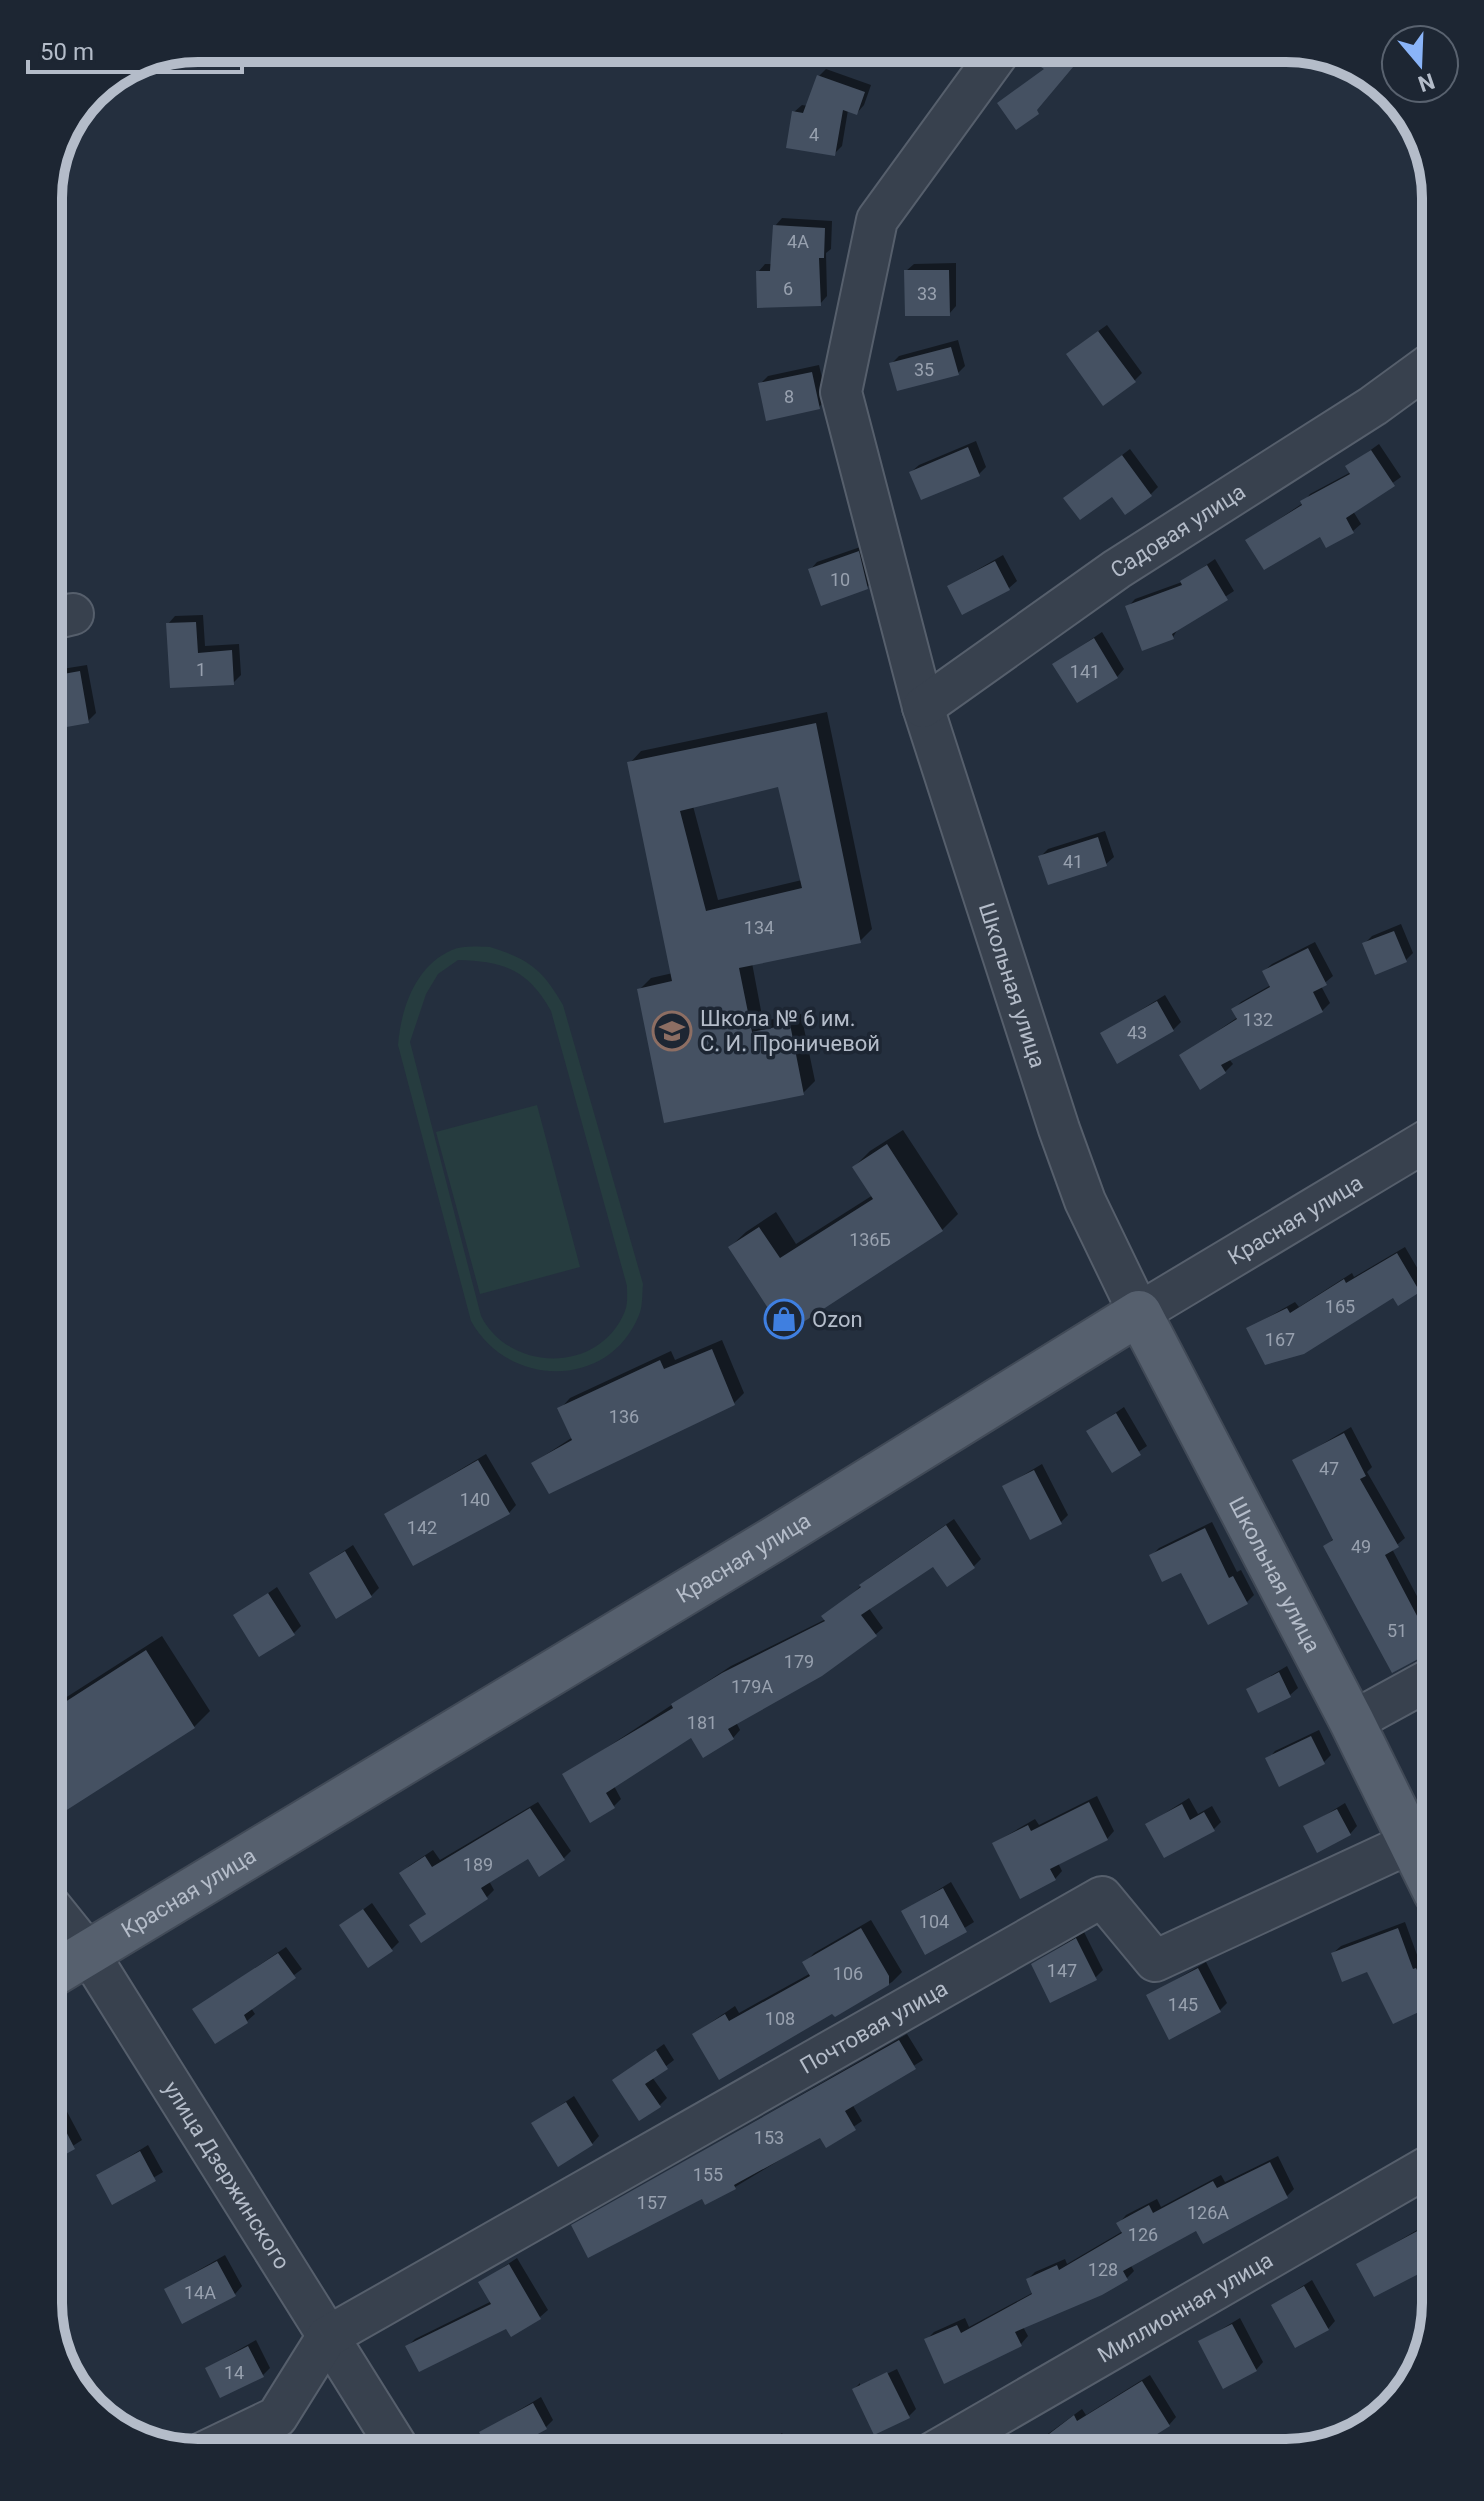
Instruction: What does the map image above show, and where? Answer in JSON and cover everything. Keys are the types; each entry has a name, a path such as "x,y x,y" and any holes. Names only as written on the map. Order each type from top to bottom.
{"main road":[{"name":"Школьная улица","path":"1139,1313 1352,1722 1422,1866"},
{"name":"Красная улица","path":"62,1969 1139,1313"}],"street":[{"name":"Школьная улица","path":"992,62 877,220 841,392 923,707 1059,1129 1085,1201 1139,1313"},
{"name":"Садовая улица","path":"923,707 1117,569 1373,406 1422,370"},
{"name":"Красная улица","path":"1139,1313 1422,1143"},
{"path":"1352,1722 1422,1684"},
{"name":"Почтовая улица","path":"327,2337 1102,1897 1155,1961 1410,1843"},
{"name":"улица Дзержинского","path":"62,1920 89,1954 392,2439"},
{"name":"Миллионная улица","path":"956,2439 1422,2170"},
{"path":"231,2439 277,2417 327,2337"}],"green space":[{"path":"490,947 534,967 563,1005 643,1284 639,1315 625,1340 605,1357 582,1368 558,1371 533,1368 509,1359 488,1343 471,1321 398,1045 402,1017 412,990 428,967 456,948","holes":["458,960 489,963 513,970 533,986 551,1011 627,1286 626,1308 613,1332 596,1346 576,1355 554,1358 533,1356 512,1348 494,1335 481,1316 410,1042 426,994 438,974"]},
{"path":"537,1105 580,1267 480,1294 436,1132"}],"building":[{"path":"1077,62 1037,110 1039,114 1016,130 997,103 1044,69 1035,63"},
{"path":"817,75 865,92 857,115 843,110 835,156 786,148 792,111 803,113"},
{"path":"773,225 825,228 824,258 819,258 821,306 757,308 756,271 770,271"},
{"path":"904,270 949,270 950,316 905,316"},
{"path":"1098,331 1136,382 1103,406 1066,354"},
{"path":"951,347 959,375 897,391 889,363"},
{"path":"812,372 820,409 766,421 758,383"},
{"path":"968,447 980,476 921,500 909,472"},
{"path":"1371,450 1395,486 1346,518 1354,533 1326,548 1320,537 1264,570 1245,540 1302,505 1300,501 1350,474 1345,466"},
{"path":"1122,455 1152,496 1125,515 1112,497 1080,520 1063,498"},
{"path":"859,551 868,589 821,606 808,569"},
{"path":"995,561 1010,590 962,615 947,586"},
{"path":"1207,565 1228,600 1172,634 1174,639 1142,651 1125,606 1182,585 1180,581"},
{"path":"196,622 198,653 232,650 234,685 170,688 166,623"},
{"path":"1094,638 1118,678 1077,703 1052,664"},
{"path":"80,671 89,723 62,728 62,674"},
{"path":"816,723 861,943 739,968 752,1032 790,1024 804,1095 664,1123 637,989 672,981 627,762","holes":["778,787 802,888 706,911 680,811"]},
{"path":"1098,837 1107,866 1048,885 1038,856"},
{"path":"1394,931 1407,962 1375,975 1362,943"},
{"path":"1308,948 1327,985 1313,992 1323,1012 1221,1065 1226,1073 1200,1090 1179,1055 1237,1019 1231,1009 1270,987 1262,971"},
{"path":"1157,1001 1174,1031 1117,1064 1100,1033"},
{"path":"887,1144 943,1231 785,1334 728,1247 759,1227 780,1258 873,1199 852,1167"},
{"path":"1397,1253 1420,1292 1398,1306 1393,1298 1304,1354 1265,1365 1246,1328 1287,1308 1290,1313 1344,1279 1346,1283"},
{"path":"712,1349 735,1405 549,1494 531,1463 572,1440 557,1408 660,1360 664,1369"},
{"path":"1116,1413 1141,1455 1112,1473 1086,1431"},
{"path":"1344,1433 1366,1476 1360,1479 1399,1547 1385,1555 1422,1625 1422,1657 1392,1673 1323,1546 1333,1540 1292,1460"},
{"path":"478,1460 510,1514 413,1566 384,1514"},
{"path":"1034,1470 1062,1524 1030,1540 1002,1486"},
{"path":"946,1525 975,1568 947,1587 933,1567 861,1615 877,1636 822,1676 728,1729 734,1739 703,1758 691,1738 606,1793 615,1808 590,1823 562,1774 673,1708 671,1704 722,1673 825,1621 821,1616 861,1587 859,1585"},
{"path":"1205,1528 1229,1578 1233,1576 1248,1604 1208,1625 1181,1573 1162,1582 1149,1555"},
{"path":"345,1551 372,1597 336,1619 309,1573"},
{"path":"268,1593 295,1635 259,1657 233,1615"},
{"path":"146,1650 195,1728 62,1813 62,1704"},
{"path":"1279,1672 1291,1697 1258,1713 1246,1689"},
{"path":"1311,1736 1325,1764 1279,1787 1265,1758"},
{"path":"1089,1802 1108,1840 1050,1869 1056,1880 1020,1899 992,1843 1028,1825 1031,1831"},
{"path":"1182,1804 1190,1820 1204,1812 1215,1831 1164,1858 1145,1824"},
{"path":"530,1808 565,1860 539,1877 528,1859 481,1888 488,1899 421,1943 409,1925 426,1914 399,1873 425,1856 432,1867"},
{"path":"1337,1809 1351,1835 1317,1853 1303,1826"},
{"path":"943,1888 967,1932 925,1955 901,1911"},
{"path":"363,1909 393,1951 368,1968 339,1925"},
{"path":"861,1928 889,1976 889,1985 835,2017 832,2014 719,2080 692,2034 725,2014 729,2021 810,1976 802,1962"},
{"path":"1398,1928 1413,1969 1416,1968 1422,1980 1422,2011 1393,2024 1367,1972 1342,1982 1331,1953"},
{"path":"1076,1938 1097,1980 1050,2003 1031,1964"},
{"path":"278,1953 296,1978 244,2015 248,2023 215,2044 192,2009"},
{"path":"1198,1968 1221,2012 1169,2040 1146,1995"},
{"path":"899,2040 916,2069 845,2111 856,2130 826,2148 820,2138 734,2185 736,2189 705,2205 702,2199 588,2258 571,2225"},
{"path":"656,2050 668,2069 645,2084 661,2107 639,2121 612,2080"},
{"path":"566,2102 593,2145 558,2167 531,2123"},
{"path":"62,2123 75,2149 62,2156"},
{"path":"140,2151 156,2181 112,2205 96,2175"},
{"path":"1270,2162 1288,2198 1203,2244 1196,2231 1123,2271 1128,2280 1102,2295 1015,2332 1022,2346 944,2384 924,2339 957,2325 961,2333 1032,2294 1026,2279 1057,2265 1059,2270 1122,2233 1116,2223 1149,2205 1153,2213 1213,2181 1217,2188"},
{"path":"1422,2229 1422,2272 1374,2297 1356,2264"},
{"path":"217,2261 236,2296 182,2324 164,2289"},
{"path":"509,2264 541,2319 511,2337 506,2329 419,2372 405,2346 491,2304 478,2282"},
{"path":"1304,2286 1329,2330 1295,2348 1271,2305"},
{"path":"1232,2324 1257,2371 1223,2389 1198,2341"},
{"path":"248,2346 264,2377 220,2398 205,2368"},
{"path":"887,2372 910,2418 874,2435 852,2389"},
{"path":"1142,2381 1170,2426 1149,2439 1042,2439 1074,2415 1077,2421"},
{"path":"533,2403 547,2429 529,2439 483,2439 479,2432"}],"place":[{"name":"Школа № 6 им. С. И. Проничевой","path":"672,1031"},
{"name":"Ozon","path":"784,1319"}]}
